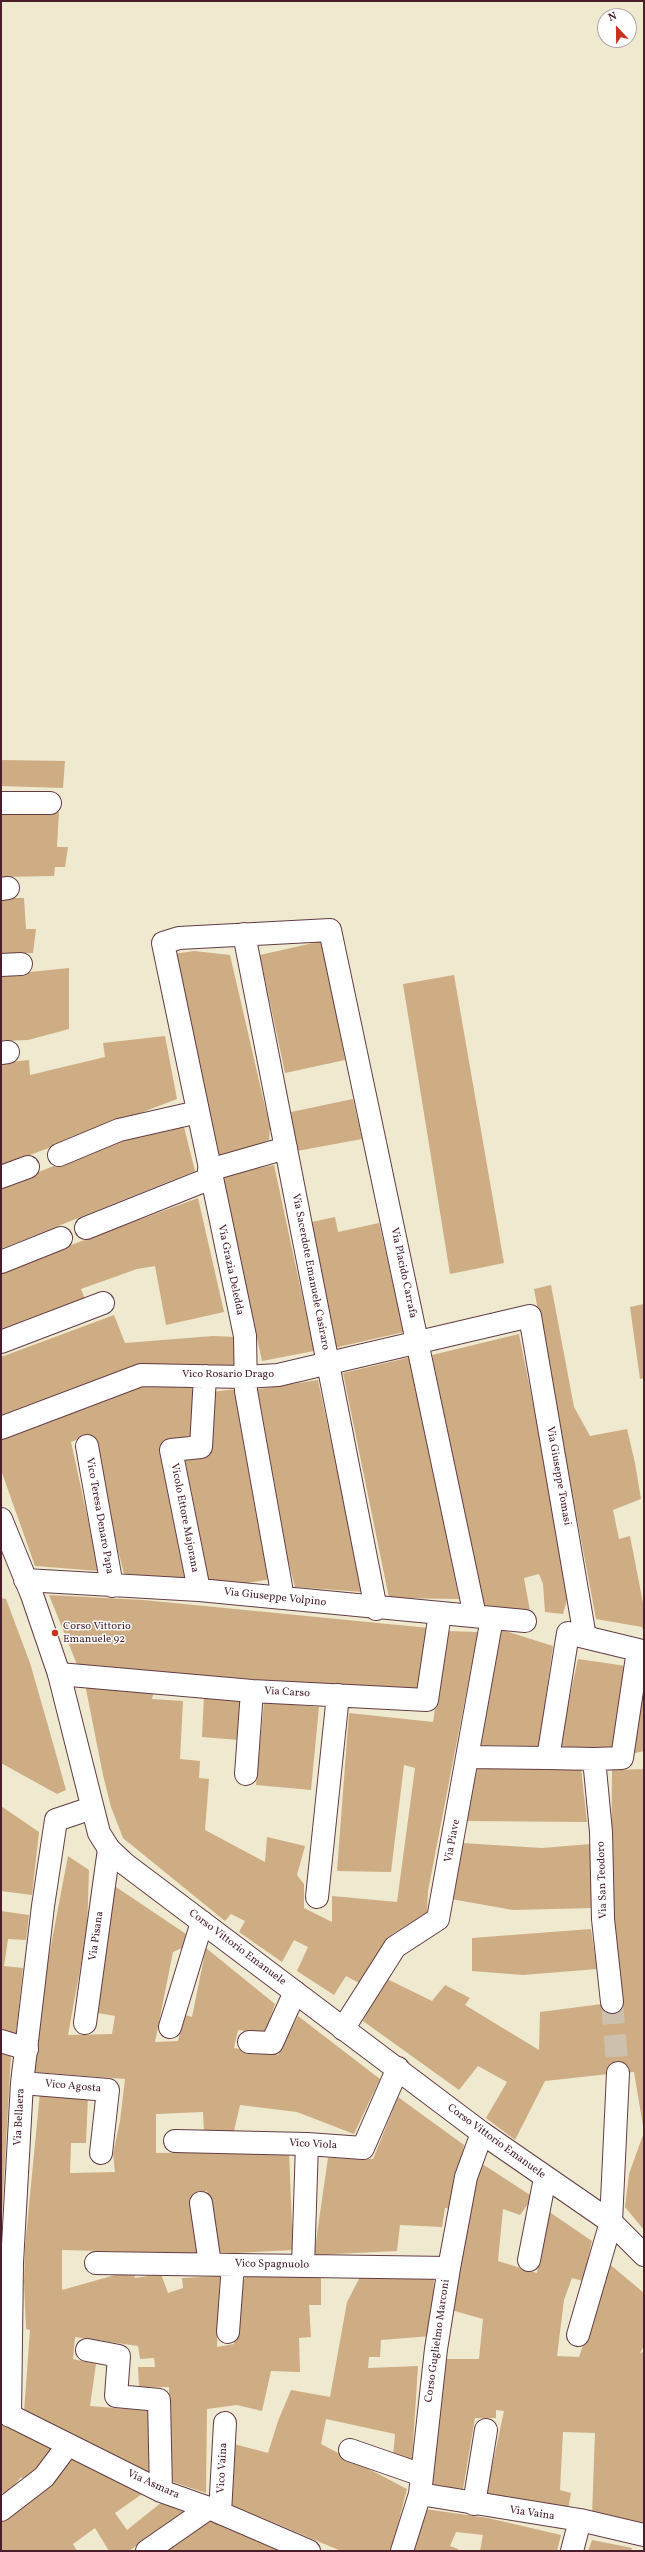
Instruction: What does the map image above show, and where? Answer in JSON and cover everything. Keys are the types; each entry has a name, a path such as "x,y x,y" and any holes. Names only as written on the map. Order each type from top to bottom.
{"street":[{"path":"1,802 50,803"},
{"name":"Via Placido Carrafa","path":"244,934 330,930 418,1344 483,1617"},
{"name":"Via Grazia Deledda","path":"244,934 180,938 162,943 245,1336 244,1377 282,1598"},
{"name":"Via Sacerdote Emanuele Casiraro","path":"244,934 376,1609"},
{"path":"59,1154 119,1130 198,1112"},
{"path":"86,1228 210,1174 286,1148"},
{"path":"1,1177 28,1166"},
{"path":"1,1262 61,1238"},
{"path":"1,1342 103,1302"},
{"name":"Vico Rosario Drago","path":"1,1428 141,1375 244,1377 278,1375 418,1344 530,1316"},
{"name":"Via Giuseppe Tomasi","path":"530,1316 577,1635 548,1758"},
{"name":"Vicolo Ettore Majorana","path":"199,1590 171,1450 201,1447 205,1376"},
{"name":"Vico Teresa Denaro Papa","path":"87,1446 112,1586"},
{"name":"Corso Vittorio Emanuele","path":"1,1519 59,1674 99,1833 109,1849 125,1864 343,2029 398,2068 482,2133 611,2222 644,2255"},
{"name":"Via Giuseppe Volpino","path":"25,1580 199,1590 376,1609 440,1612 524,1621"},
{"name":"Via Carso","path":"59,1674 252,1691 426,1700 440,1612"},
{"name":"Via Piave","path":"343,2029 395,1946 438,1919 468,1757 483,1617"},
{"path":"468,1757 622,1758 638,1650 577,1635"},
{"path":"246,1774 252,1691"},
{"path":"317,1897 338,1695"},
{"name":"Via San Teodoro","path":"594,1759 601,1832 603,1919 612,2002"},
{"name":"Via Bellaera","path":"6,2414 12,2263 22,2083 43,1906 56,1820 92,1808"},
{"name":"Via Pisana","path":"85,2023 109,1849"},
{"path":"170,2027 202,1922"},
{"path":"249,2042 272,2043 295,1992"},
{"path":"1,2041 27,2049"},
{"name":"Vico Viola","path":"175,2141 307,2144 363,2148 398,2068"},
{"path":"578,2335 611,2222 618,2072"},
{"name":"Vico Agosta","path":"22,2083 108,2090 101,2153"},
{"name":"Corso Guglielmo Marconi","path":"402,2551 421,2484 436,2349 466,2177 482,2133"},
{"path":"304,2266 307,2144"},
{"path":"529,2260 546,2178"},
{"path":"201,2202 210,2264"},
{"name":"Vico Spagnuolo","path":"96,2263 449,2268"},
{"path":"228,2332 233,2265"},
{"path":"87,2350 119,2356 116,2396 159,2400 161,2491"},
{"name":"Via Asmara","path":"6,2414 161,2491 214,2510 305,2550"},
{"name":"Vico Vaina","path":"214,2510 225,2423"},
{"path":"474,2504 486,2430"},
{"path":"1,2510 44,2477 68,2445"},
{"name":"Via Vaina","path":"350,2450 421,2484 474,2504 580,2520 644,2535"},
{"path":"147,2551 214,2510"},
{"path":"572,2551 580,2520"}],"building":[{"path":"1,760 65,761 63,788 1,786"},
{"path":"59,812 57,847 68,847 65,867 55,867 54,876 1,877 1,813"},
{"path":"1,898 24,898 26,929 36,929 33,953 1,954"},
{"path":"322,941 345,1060 285,1073 260,955"},
{"path":"194,951 230,955 270,1128 269,1140 217,1158 173,954"},
{"path":"69,968 69,1029 28,1040 1,1041 1,975"},
{"path":"454,975 504,1263 450,1274 403,984"},
{"path":"165,1036 177,1099 1,1166 1,1063 29,1060 30,1075 105,1057 103,1043"},
{"path":"353,1099 362,1139 297,1151 291,1112"},
{"path":"184,1127 195,1171 1,1249 1,1187 124,1138"},
{"path":"274,1165 314,1351 262,1361 222,1176"},
{"path":"198,1198 224,1312 166,1325 155,1266 137,1269 81,1289 85,1299 1,1331 1,1271"},
{"path":"335,1217 338,1232 379,1223 404,1332 334,1348 307,1223"},
{"path":"551,1285 574,1407 590,1436 627,1429 641,1499 613,1510 619,1539 630,1536 644,1608 644,1632 642,1627 596,1619 534,1289"},
{"path":"644,1304 644,1378 640,1379 630,1307"},
{"path":"114,1315 125,1343 213,1336 237,1337 237,1369 139,1366 1,1417 1,1357"},
{"path":"519,1334 570,1589 563,1614 545,1612 543,1584 539,1574 524,1578 530,1611 483,1607 432,1355"},
{"path":"411,1357 459,1599 389,1598 343,1373"},
{"path":"318,1380 363,1592 295,1587 278,1523 253,1390"},
{"path":"141,1384 196,1385 196,1439 161,1443 161,1456 187,1578 124,1574 89,1435 71,1442 99,1571 35,1566 1,1470 1,1437"},
{"path":"237,1389 271,1579 247,1583 207,1580 180,1454 208,1455 211,1392"},
{"path":"49,1595 143,1600 429,1628 421,1691 78,1667"},
{"path":"1,1598 6,1599 30,1663 47,1722 66,1790 57,1794 1,1763"},
{"path":"499,1629 553,1646 539,1746 481,1745"},
{"path":"447,1631 478,1632 428,1891 427,1913 392,1934 361,1984 346,1976 334,1995 297,1971 308,1947 294,1940 282,1962 239,1932 245,1921 231,1914 225,1921 123,1838 111,1807 103,1775 85,1684 154,1690 152,1699 183,1701 180,1759 200,1761 199,1778 209,1779 205,1830 265,1862 267,1837 305,1846 297,1875 304,1884 304,1908 332,1922 332,1896 397,1902 415,1768 404,1765 391,1872 337,1871 349,1713 433,1722"},
{"path":"578,1659 626,1666 615,1749 559,1747"},
{"path":"643,1689 644,1751 631,1754"},
{"path":"204,1695 243,1697 239,1740 202,1737"},
{"path":"264,1702 319,1707 311,1790 256,1785"},
{"path":"581,1768 587,1822 466,1821 477,1769"},
{"path":"644,1769 644,2132 634,2072 545,2081 515,2140 486,2118 507,2082 478,2066 459,2090 363,2021 385,1978 432,2001 445,1985 470,1998 465,2005 539,2050 540,2012 602,2004 611,1891 612,1770"},
{"path":"1,1806 39,1832 32,1895 1,1891"},
{"path":"462,1843 542,1848 590,1844 593,1908 513,1910 451,1899"},
{"path":"68,1856 89,1870 87,1931 68,2035 112,2034 115,2016 98,2013 110,1883 186,1934 182,1948 173,1952 155,2042 178,2041 185,2015 192,2017 206,1948 275,2004 265,2033 238,2030 234,2048 278,2055 298,2016 380,2079 354,2134 297,2112 240,2105 234,2131 204,2133 203,2112 156,2114 156,2153 289,2151 293,2250 216,2254 207,2191 195,2193 203,2254 176,2258 175,2253 62,2250 62,2290 133,2270 135,2278 161,2274 168,2293 183,2288 182,2278 220,2276 217,2347 234,2344 238,2294 246,2275 321,2276 321,2305 309,2305 311,2337 299,2338 300,2372 271,2371 262,2411 237,2405 207,2409 206,2493 170,2481 169,2387 139,2388 138,2367 155,2367 154,2358 140,2359 138,2346 75,2337 73,2359 96,2364 90,2406 152,2411 155,2475 24,2412 30,2330 26,2329 24,2282 25,2247 40,2092 88,2096 86,2143 71,2143 70,2173 115,2172 113,2154 120,2121 125,2079 34,2072 48,1961"},
{"path":"1,1911 29,1915 26,1940 8,1939 4,1966 23,1968 16,2034 1,2029"},
{"path":"591,1929 597,1969 523,1975 472,1971 472,1938"},
{"path":"1,2052 11,2055 2,2214 1,2213"},
{"path":"398,2097 464,2145 453,2209 445,2208 442,2227 400,2225 397,2251 314,2255 328,2158 373,2159"},
{"path":"644,2132 644,2230 625,2207 629,2174"},
{"path":"481,2163 533,2197 520,2215 503,2209 498,2261 537,2273 548,2211 592,2241 583,2281 572,2278 564,2300 557,2356 579,2357 598,2302 607,2262 644,2293 644,2346 640,2353 644,2352 643,2523 592,2516 595,2433 563,2432 560,2490 571,2493 568,2509 486,2495 504,2411 496,2410 496,2418 475,2418 463,2489 427,2487 442,2359 479,2359 483,2319 451,2310 458,2250"},
{"path":"360,2277 434,2279 431,2336 381,2340 380,2357 369,2357 368,2368 418,2366 412,2460 393,2457 395,2434 326,2419 321,2444 407,2489 391,2551 341,2551 232,2505 234,2444 268,2453 278,2421 291,2390 330,2397 347,2302"},
{"path":"1,2423 54,2449 26,2480 21,2477 6,2496 1,2491"},
{"path":"72,2459 142,2494 115,2513 127,2530 162,2502 184,2512 129,2551 109,2551 95,2528 73,2544 77,2551 1,2551 1,2520 45,2487"},
{"path":"425,2509 488,2518 561,2535 557,2551 480,2551 483,2535 456,2532 450,2546 458,2549 458,2551 413,2551"},
{"path":"209,2520 283,2551 163,2551"},
{"path":"592,2540 632,2548 631,2551 588,2551"}],"tunnel":[{"path":"612,2002 618,2073"}],"place":[{"name":"Corso Vittorio Emanuele 92","path":"55,1633"}]}
